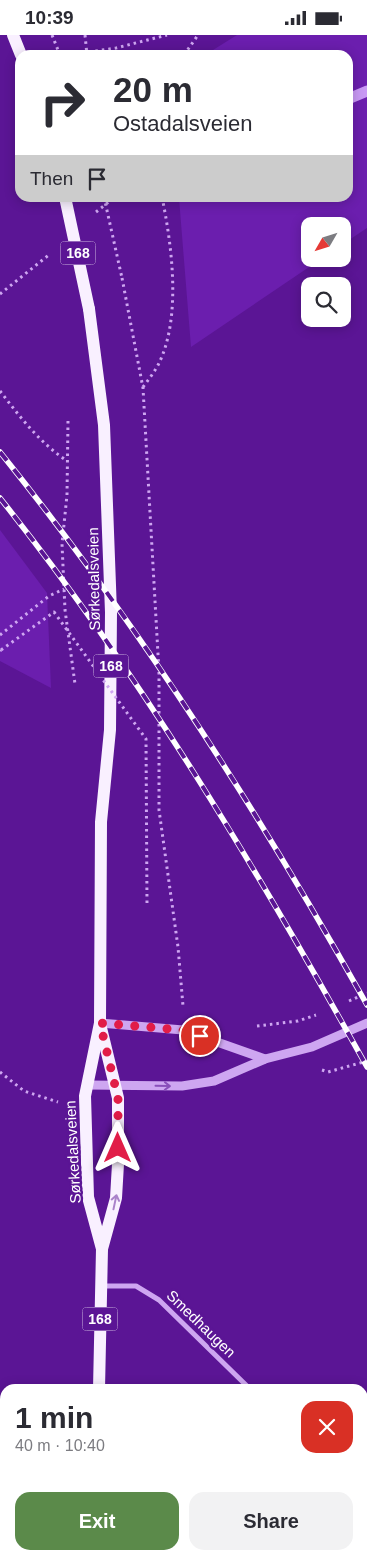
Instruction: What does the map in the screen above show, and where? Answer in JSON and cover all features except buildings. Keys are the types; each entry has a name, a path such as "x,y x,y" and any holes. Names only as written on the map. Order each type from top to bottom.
{"main road":[{"path":"13,35 19,50"},
{"name":"Sørkedalsveien","path":"66,202 89,309 104,425 111,612 110,730 101,822 100,1023 87,1085 85,1126 88,1197 102,1249"},
{"name":"Sørkedalsveien","path":"99,1384 102,1249 116,1198 118,1098 100,1023"}],"street":[{"path":"100,1023 182,1030 266,1059"},
{"path":"87,1085 182,1086 214,1081 266,1059 312,1047 367,1023"},
{"name":"Smedhaugen","path":"101,1286 136,1286 159,1299 245,1384"}],"path":[{"path":"52,35 58,50"},
{"path":"85,35 88,50"},
{"path":"105,50 167,35"},
{"path":"186,50 198,35"},
{"path":"105,202 143,388 159,672 160,810 178,947 183,1011"},
{"path":"143,388 160,361 169,328 172,291 170,237 163,202"},
{"path":"0,391 28,427 48,447 67,461"},
{"path":"68,421 67,495 62,543 64,589 75,684"},
{"path":"0,635 48,596 64,589"},
{"path":"0,651 54,612 146,739 147,904"},
{"path":"343,1004 367,993"},
{"path":"256,1026 298,1021 319,1015"},
{"path":"321,1070 328,1072 367,1061"},
{"path":"0,1072 24,1091 65,1105"}],"shaded area":[{"path":"237,35 367,35 367,228 351,239 351,217 301,217 301,267 309,267 191,347 179,202 353,202 353,50 213,50"},
{"path":"0,530 47,593 51,688 0,661"}],"waterway":[{"path":"353,97 367,91"}],"railway":[{"path":"0,452 101,584 195,721 284,861 367,1005"},
{"path":"0,498 52,565 101,634 195,775 283,919 367,1067"}],"route":[{"path":"118,1148 118,1098 100,1023 182,1030 200,1036"}]}
